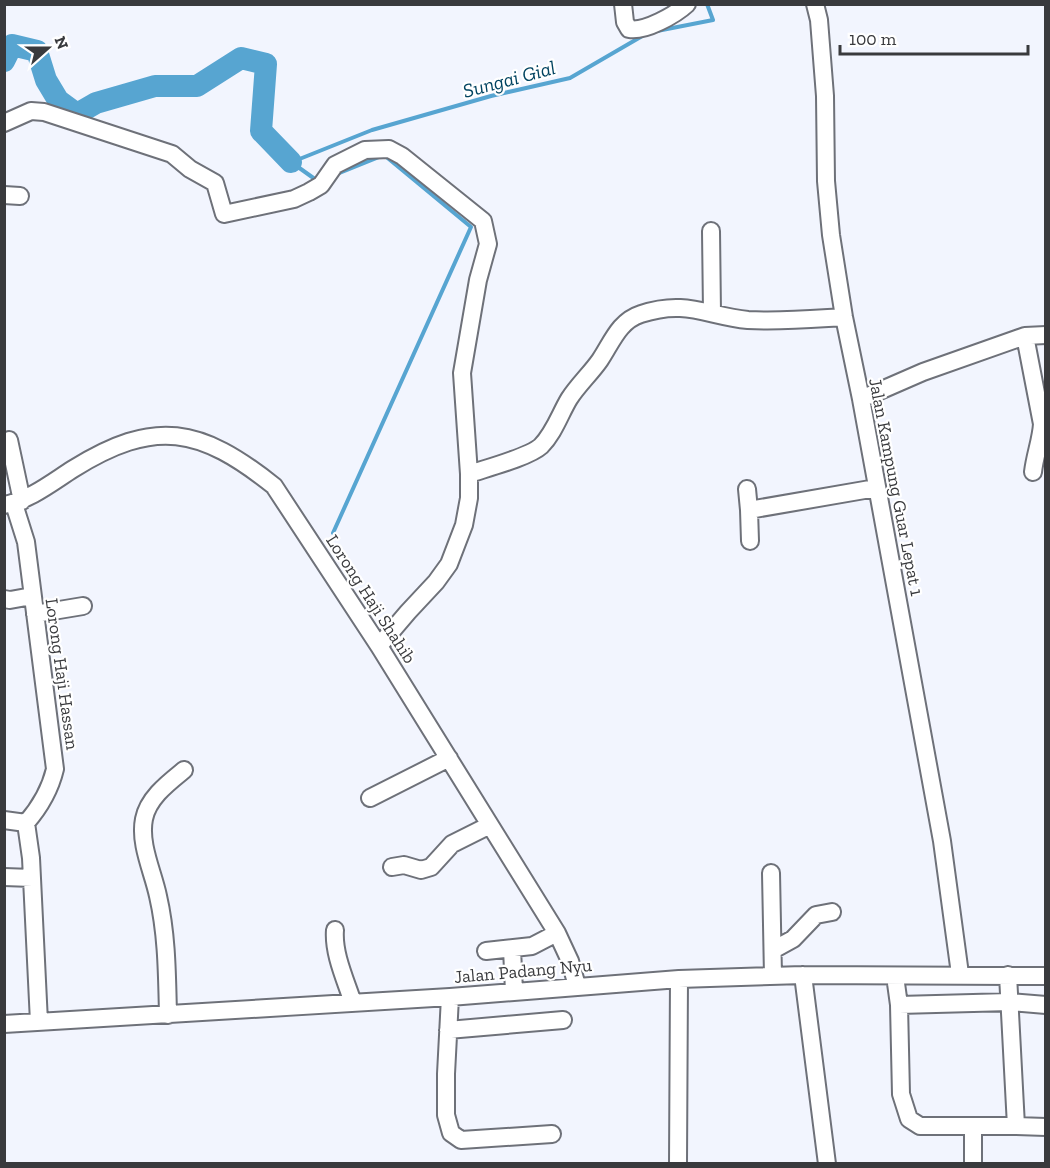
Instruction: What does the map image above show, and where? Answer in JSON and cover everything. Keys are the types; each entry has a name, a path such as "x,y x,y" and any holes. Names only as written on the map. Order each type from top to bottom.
{"street":[{"path":"623,4 625,22 629,29 637,31 669,17 687,4"},
{"name":"Jalan Kampung Guar Lepat 1","path":"815,4 819,20 825,96 826,181 844,317 942,841 960,974"},
{"path":"4,123 31,111 44,112 172,154 190,169 215,183 224,214 294,199 321,185 335,165 364,150 389,149 402,156 483,221 488,244 478,280 462,373 470,474 470,498 464,525 449,564 379,646"},
{"path":"711,231 712,312"},
{"path":"470,474 529,453 541,446 553,430 569,399 600,360 620,327 639,314 683,307 730,318 752,320 844,317"},
{"path":"861,399 923,372 1025,336 1046,335"},
{"path":"1025,336 1042,424 1035,453 1034,472"},
{"name":"Lorong Haji Shahib","path":"14,503 99,453 119,444 144,437 168,435 189,437 217,447 251,468 274,486 379,646 557,933 570,961 576,986"},
{"name":"Lorong Haji Hassan","path":"9,440 14,503 26,542 55,770 41,805 26,823"},
{"path":"749,510 876,488"},
{"path":"747,489 750,541"},
{"path":"4,599 32,596"},
{"path":"35,614 83,606"},
{"path":"370,798 449,758"},
{"path":"168,1015 167,948 158,895 147,853 144,820 157,794 184,770"},
{"path":"4,820 26,823 32,878 39,1022"},
{"path":"392,867 404,865 421,870 431,867 452,844 490,825"},
{"path":"771,873 773,976"},
{"path":"4,877 32,878"},
{"path":"773,950 793,939 816,915 832,912"},
{"path":"335,930 334,939 353,1003"},
{"path":"486,951 532,946 557,933"},
{"path":"512,949 514,992"},
{"path":"803,975 827,1164"},
{"name":"Jalan Padang Nyu","path":"4,1024 450,997 679,979 803,975 1046,976"},
{"path":"940,975 942,1004"},
{"path":"1008,975 1016,1126"},
{"path":"895,976 901,1094 909,1119 920,1126 1046,1127"},
{"path":"678,1164 679,979"},
{"path":"450,997 446,1115 451,1133 461,1140 552,1134"},
{"path":"898,1005 1010,1002 1046,1005"},
{"path":"448,1029 562,1020"},
{"path":"973,1126 973,1164"}],"waterway":[{"name":"Sungai Gial","path":"657,31 713,20 707,4"},
{"name":"Sungai Gial","path":"292,162 372,130 491,96 570,78 644,35"},
{"path":"4,61 12,45 37,51 46,80 58,100 77,114 96,103 155,86 197,86 241,58 266,64 261,131 291,162"},
{"path":"333,533 471,227 384,155 337,174"},
{"path":"291,162 319,182"}]}
